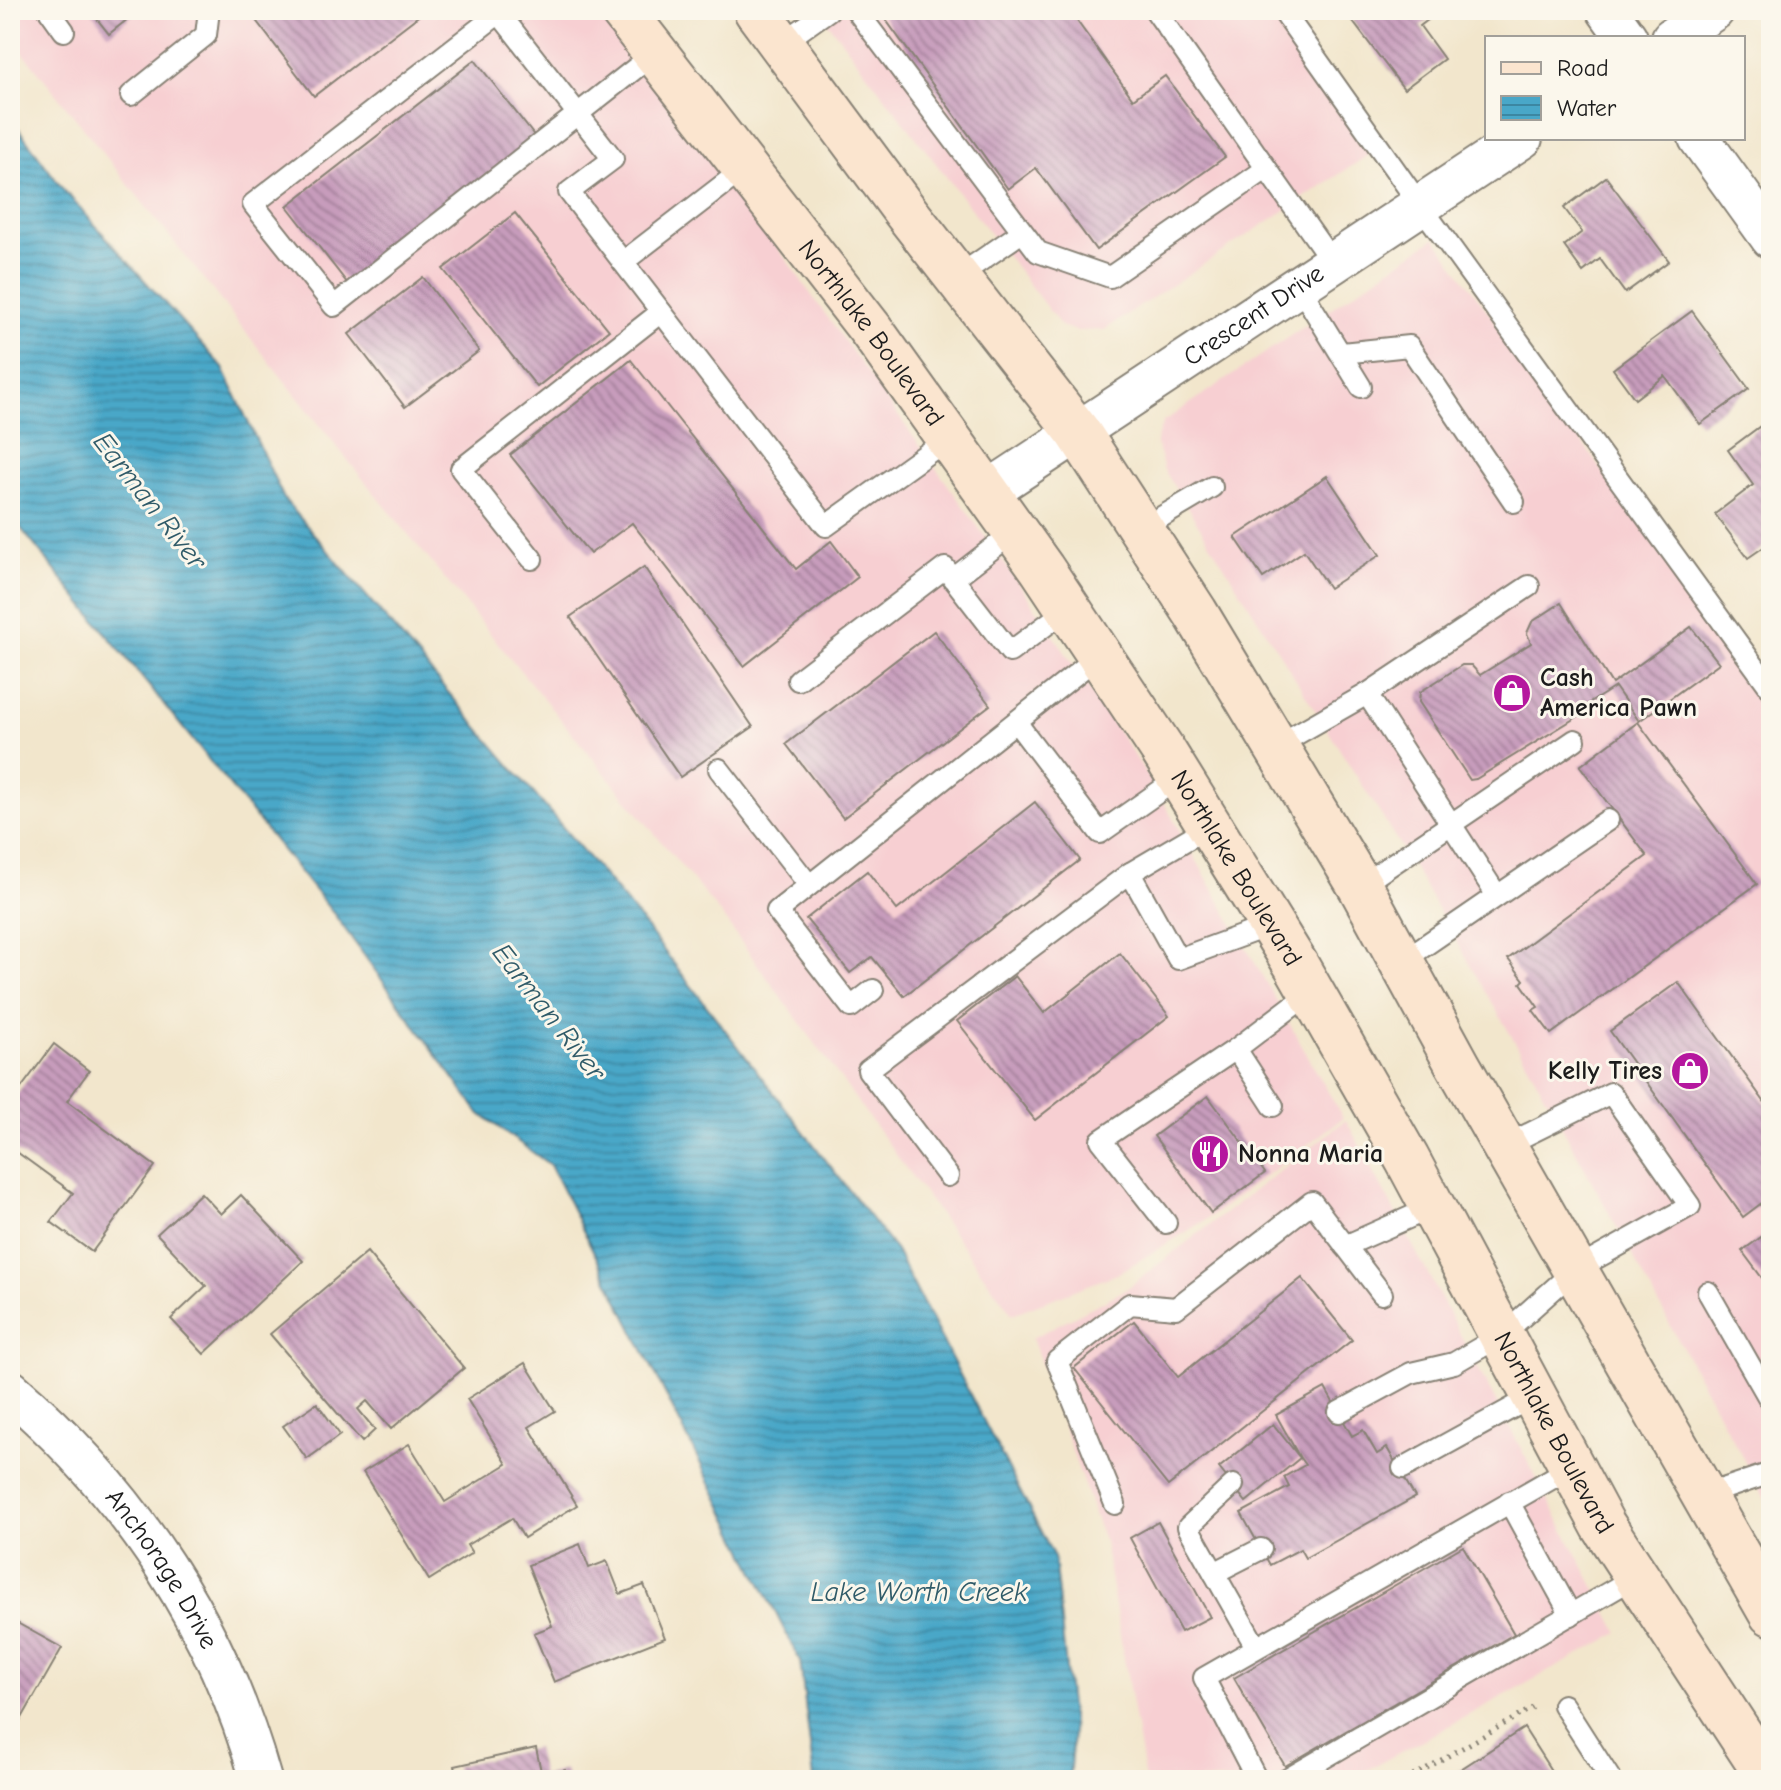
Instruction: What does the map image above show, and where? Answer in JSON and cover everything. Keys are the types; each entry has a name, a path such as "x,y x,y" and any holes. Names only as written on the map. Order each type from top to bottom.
{"main road":[{"name":"Northlake Boulevard","path":"622,10 871,330 1069,608 1180,777 1311,992 1433,1207 1603,1525 1770,1780"},
{"path":"768,27 1078,432 1195,612 1360,886 1504,1146 1771,1613"}],"street":[{"path":"1607,10 1626,36"},
{"path":"1675,36 1714,10"},
{"name":"Crescent Drive","path":"987,492 1519,140"},
{"path":"1700,140 1771,238"},
{"name":"Anchorage Drive","path":"10,1390 88,1464 129,1512 165,1564 212,1647 248,1734 261,1780"}],"lane":[{"path":"49,10 64,31"},
{"path":"131,95 206,35 209,10"},
{"path":"768,27 829,10"},
{"path":"856,10 1038,252 1110,277 1266,169"},
{"path":"1155,10 1333,263"},
{"path":"1282,10 1771,689"},
{"path":"655,53 578,114 334,306 253,204 501,12 578,114 613,159 569,192 826,526 949,438"},
{"path":"623,262 745,168"},
{"path":"957,277 1022,232"},
{"path":"1299,286 1361,387"},
{"path":"532,559 461,469 661,312"},
{"path":"1342,353 1409,346 1514,502"},
{"path":"1141,529 1212,487"},
{"path":"953,579 1015,531"},
{"path":"798,680 945,568 1010,652 1069,608"},
{"path":"1276,746 1367,694 1529,586"},
{"path":"873,990 851,1007 777,911 1100,655"},
{"path":"1367,694 1496,894"},
{"path":"1016,722 1100,833 1180,777"},
{"path":"1360,886 1575,740"},
{"path":"719,769 809,885"},
{"path":"1401,962 1608,820"},
{"path":"948,1176 868,1070 1130,873 1210,826"},
{"path":"1130,873 1178,959 1271,925"},
{"path":"1166,1223 1101,1140 1236,1049 1311,992"},
{"path":"1236,1049 1273,1106"},
{"path":"1339,1412 1411,1373 1454,1363 1502,1335 1575,1270 1690,1206 1611,1093 1504,1146"},
{"path":"1115,1504 1057,1361 1130,1304 1176,1308 1312,1202 1382,1294"},
{"path":"1345,1246 1433,1207"},
{"path":"1708,1292 1771,1402"},
{"path":"1403,1468 1534,1396"},
{"path":"1257,1780 1204,1678 1572,1467"},
{"path":"1702,1496 1771,1473"},
{"path":"1233,1485 1188,1527 1256,1647"},
{"path":"1509,1502 1571,1615"},
{"path":"1214,1573 1261,1549"},
{"path":"1286,1780 1637,1576"},
{"path":"1563,1705 1611,1780"}],"path":[{"path":"1406,1780 1534,1707 1542,1719"}],"shaded area":[{"path":"10,10 597,10 716,162 1022,588 1152,782 1343,1118 1212,1216 1117,1274 1012,1314 720,913 362,478 10,36"},
{"path":"818,10 1272,10 1373,152 1104,330 1076,331 1061,326"},
{"path":"1435,238 1771,705 1771,1510 1530,1068 1408,858 1164,470 1156,441 1163,422"},
{"path":"1346,1120 1619,1633 1349,1780 1145,1780 1104,1542 1032,1338 1125,1290"}],"water":[{"name":"Lake Worth Creek","path":"10,117 62,188 223,368 284,499 627,903 896,1251 1054,1557 1073,1733 1069,1780 814,1780 800,1661 550,1165 479,1113 334,914 10,515"}],"building":[{"path":"90,10 139,10 109,34"},
{"path":"248,10 426,10 314,96"},
{"path":"884,10 1069,10 1133,99 1165,76 1225,157 1096,250 1036,168 1008,189 881,13"},
{"path":"1344,10 1441,10 1420,26 1444,59 1404,89"},
{"path":"475,60 536,138 348,284 287,206"},
{"path":"1606,177 1669,261 1625,293 1600,259 1583,272 1564,246 1582,232 1564,208"},
{"path":"515,213 609,330 537,387 443,269"},
{"path":"423,277 479,351 405,407 349,334"},
{"path":"1692,311 1749,389 1700,424 1665,376 1635,399 1613,369"},
{"path":"631,360 796,569 831,541 858,577 744,666 632,523 590,554 510,455"},
{"path":"1771,418 1771,542 1748,558 1715,514 1753,485 1728,450"},
{"path":"1327,476 1380,555 1329,588 1304,551 1263,578 1235,537"},
{"path":"644,567 753,727 680,777 570,617"},
{"name":"Cash America Pawn","path":"1561,603 1612,684 1691,627 1719,663 1639,721 1615,687 1577,711 1580,715 1470,780 1419,702 1420,692 1462,665 1471,665 1480,675 1531,643 1527,633 1532,622"},
{"path":"934,631 990,705 843,818 786,744"},
{"path":"1638,722 1757,884 1551,1034 1533,1010 1538,1007 1521,983 1524,980 1508,959 1647,856 1580,766"},
{"path":"1035,802 1080,860 904,996 872,957 850,973 806,919 867,871 897,910"},
{"path":"1120,953 1169,1016 1035,1120 957,1021 1015,976 1044,1013"},
{"name":"Kelly Tires","path":"1678,982 1771,1111 1771,1196 1743,1217 1610,1031"},
{"path":"54,1044 89,1071 67,1101 155,1166 92,1252 51,1222 73,1193 10,1147 10,1103"},
{"name":"Nonna Maria","path":"1208,1096 1265,1173 1211,1213 1154,1136"},
{"path":"201,1193 221,1214 241,1195 303,1261 204,1354 171,1319 206,1286 157,1234"},
{"path":"1771,1230 1771,1290 1742,1251"},
{"path":"367,1252 464,1368 391,1429 367,1401 358,1409 375,1430 362,1442 270,1334"},
{"path":"1302,1278 1352,1340 1168,1486 1074,1368 1134,1321 1178,1377"},
{"path":"525,1363 555,1411 529,1427 577,1505 524,1538 512,1518 467,1545 472,1553 429,1580 363,1472 409,1444 445,1502 507,1464 467,1399"},
{"path":"1325,1388 1352,1436 1363,1430 1377,1454 1387,1448 1415,1497 1305,1558 1300,1549 1270,1565 1241,1513 1289,1487 1284,1477 1305,1465 1276,1415"},
{"path":"317,1403 340,1435 307,1459 283,1426"},
{"path":"1273,1424 1300,1458 1246,1502 1219,1468"},
{"path":"1158,1522 1210,1617 1181,1632 1130,1538"},
{"path":"580,1544 589,1568 607,1561 620,1594 644,1585 665,1638 554,1682 534,1633 552,1626 528,1565"},
{"path":"1463,1546 1514,1634 1285,1766 1234,1678"},
{"path":"10,1619 62,1648 10,1739"},
{"path":"1524,1728 1557,1780 1444,1780"},
{"path":"536,1748 542,1776 565,1770 568,1780 458,1780 455,1766"}],"place":[{"name":"Cash America Pawn","path":"1512,693"},
{"name":"Kelly Tires","path":"1690,1071"},
{"name":"Nonna Maria","path":"1210,1154"}],"water label":[{"name":"Earman River","path":"150,501"},
{"name":"Earman River","path":"549,1012"}]}
